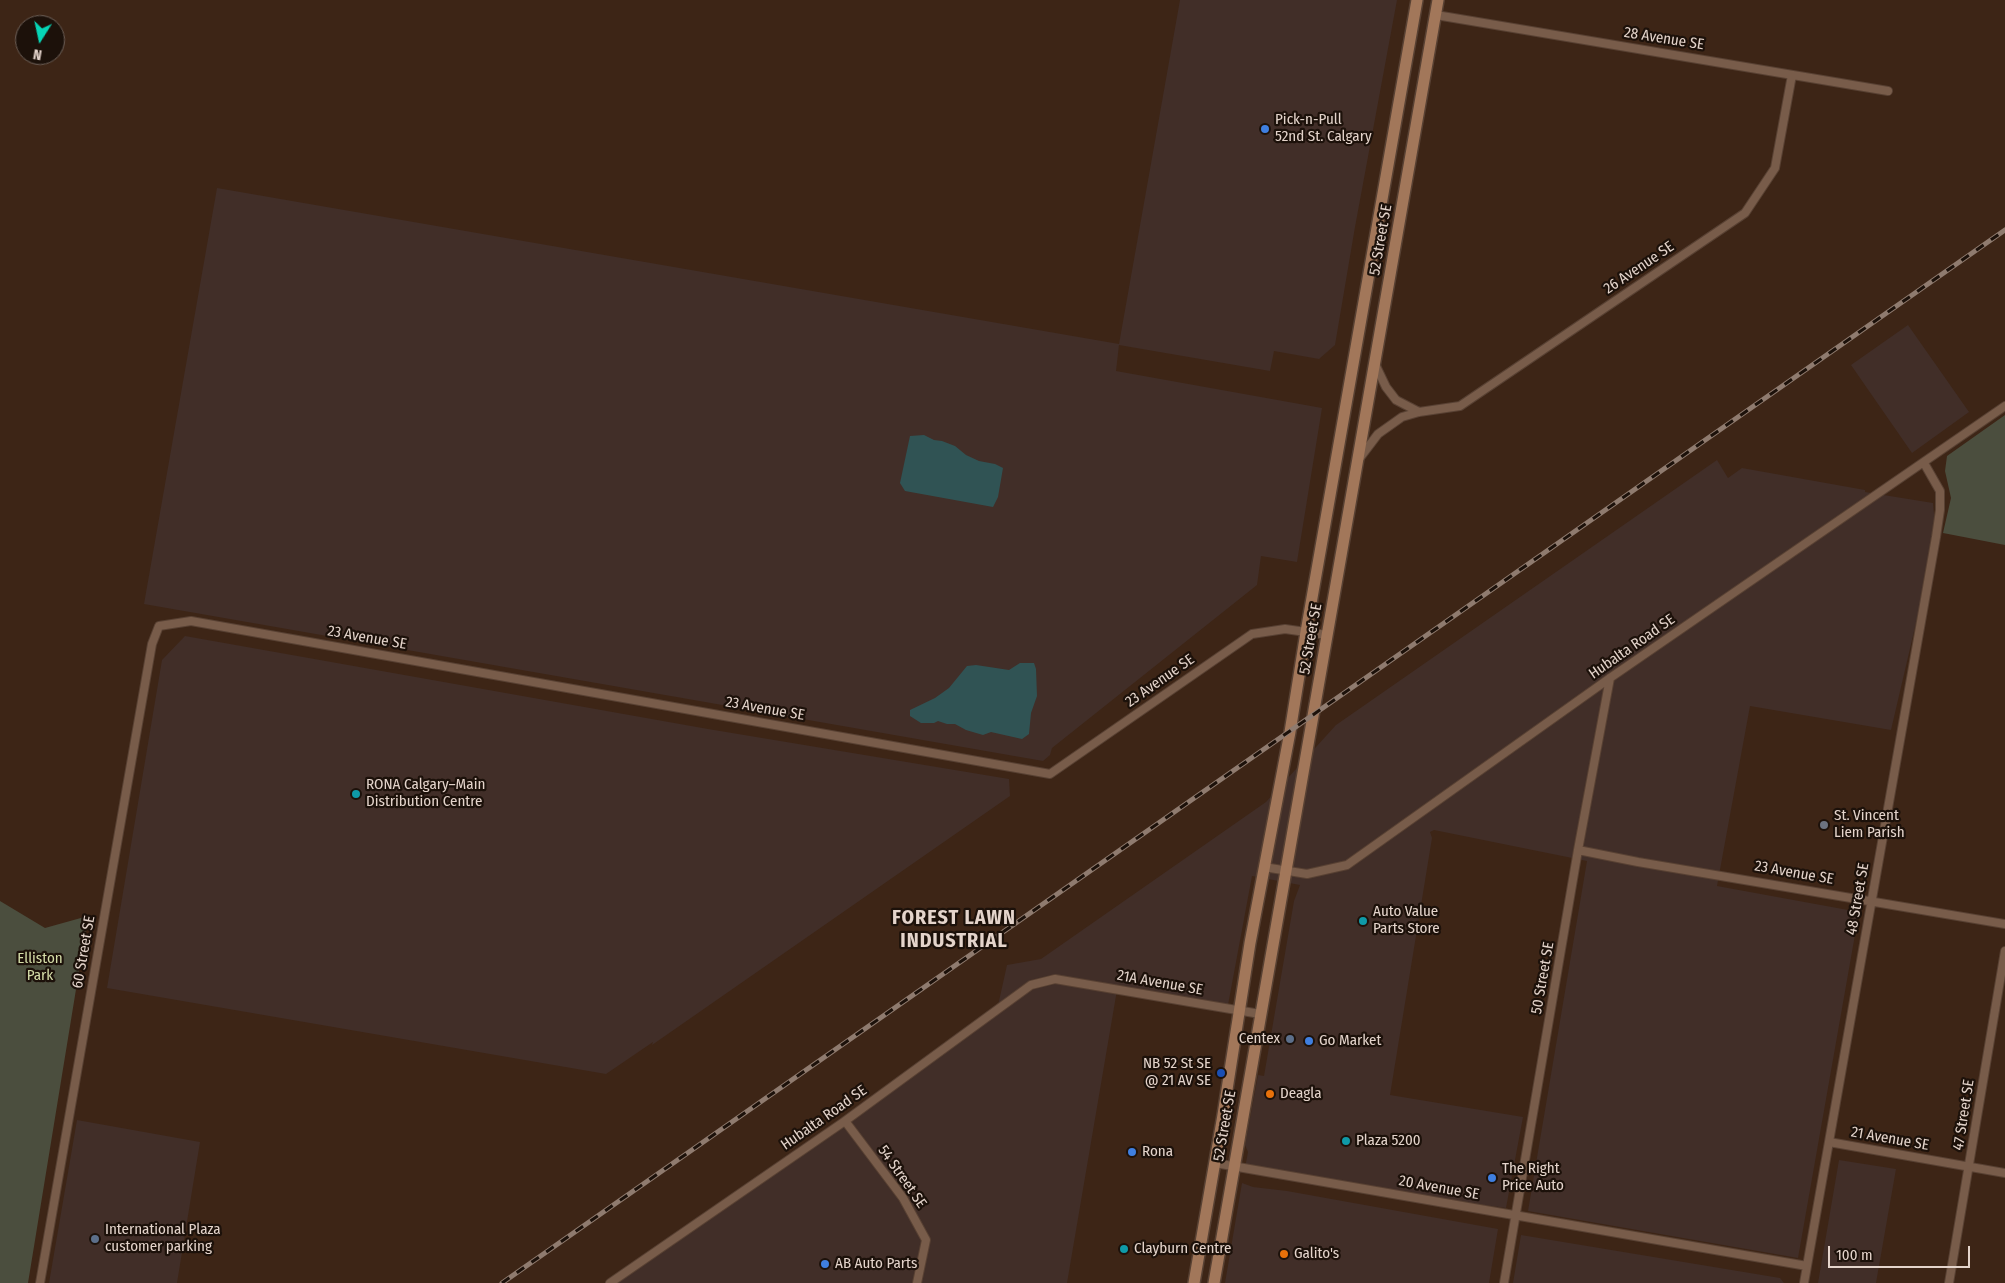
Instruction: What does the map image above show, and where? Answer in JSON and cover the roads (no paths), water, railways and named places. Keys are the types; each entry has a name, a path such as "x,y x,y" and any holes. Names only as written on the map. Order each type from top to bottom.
{"main road":[{"name":"52 Street SE","path":"1194,1283 1215,1163 1238,1011 1290,732 1417,0"},
{"name":"52 Street SE","path":"1214,1283 1438,0"}],"street":[{"name":"28 Avenue SE","path":"1436,15 1888,91"},
{"name":"26 Avenue SE","path":"1358,460 1378,434 1402,416 1460,406 1745,213 1775,168 1792,75"},
{"path":"1375,362 1386,387 1396,400 1419,412"},
{"name":"Hubalta Road SE","path":"1264,867 1307,874 1347,865 1610,678 1924,464 2005,406"},
{"name":"48 Street SE","path":"1804,1283 1940,510 1940,492 1924,464"},
{"name":"23 Avenue SE","path":"159,626 191,621 1050,774 1252,634 1285,629 1327,635"},
{"name":"60 Street SE","path":"40,1283 151,652 159,626"},
{"name":"50 Street SE","path":"1504,1283 1578,850 1610,678"},
{"name":"23 Avenue SE","path":"1578,850 1638,862 2005,924"},
{"name":"47 Street SE","path":"1949,1283 2005,951"},
{"name":"Hubalta Road SE","path":"610,1283 845,1121 1031,985 1054,979"},
{"name":"21A Avenue SE","path":"1054,979 1260,1014"},
{"name":"54 Street SE","path":"845,1121 903,1198 926,1240 917,1283"},
{"name":"21 Avenue SE","path":"1829,1142 2005,1173"},
{"name":"20 Avenue SE","path":"1215,1163 1806,1266"}],"water":[{"path":"924,435 955,446 966,455 979,461 995,464 1003,468 998,497 993,507 905,491 900,483 910,436"},
{"path":"1020,663 1034,663 1037,696 1031,713 1029,734 1022,739 991,732 983,735 966,730 955,724 938,721 934,723 921,723 910,716 910,710 935,698 949,688 967,666 976,665 1009,670"}],"railway":[{"path":"502,1283 2005,230"}],"place":[{"name":"Pick-n-Pull 52nd St. Calgary","path":"1265,129"},
{"name":"RONA Calgary–Main Distribution Centre","path":"356,794"},
{"name":"St. Vincent Liem Parish","path":"1824,825"},
{"name":"Auto Value Parts Store","path":"1363,921"},
{"name":"Centex","path":"1290,1039"},
{"name":"Go Market","path":"1309,1041"},
{"name":"NB 52 St SE @ 21 AV SE","path":"1221,1073"},
{"name":"Deagla","path":"1270,1094"},
{"name":"Plaza 5200","path":"1346,1141"},
{"name":"Rona","path":"1132,1152"},
{"name":"The Right Price Auto","path":"1492,1178"},
{"name":"International Plaza customer parking","path":"95,1239"},
{"name":"Clayburn Centre","path":"1124,1249"},
{"name":"Galito's","path":"1284,1254"},
{"name":"AB Auto Parts","path":"825,1264"}],"district":[{"name":"FOREST LAWN INDUSTRIAL","path":"954,930"}],"park label":[{"name":"Elliston Park","path":"40,968"}]}
